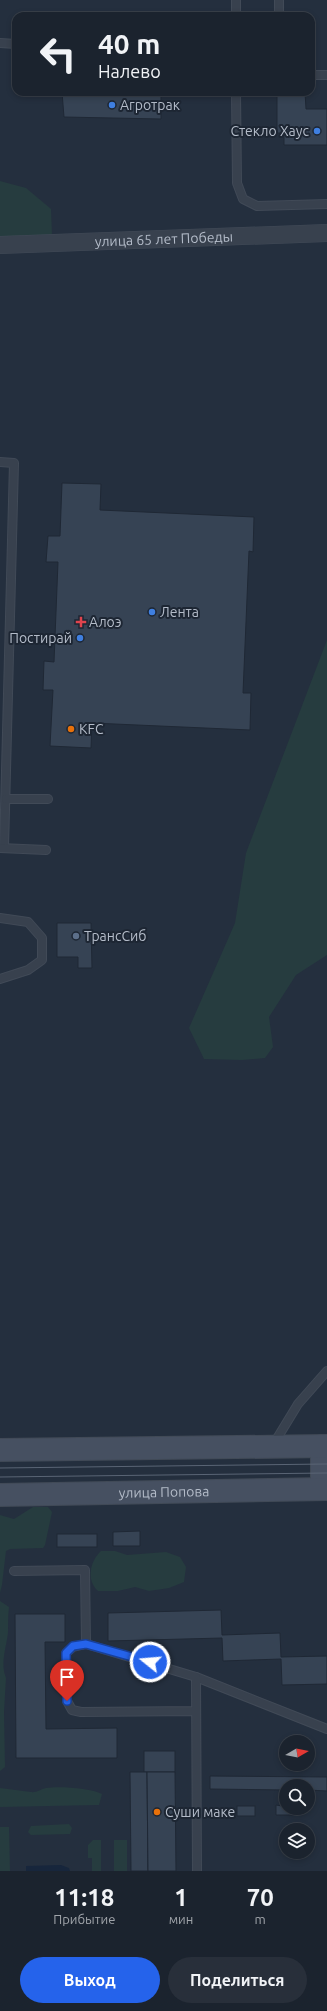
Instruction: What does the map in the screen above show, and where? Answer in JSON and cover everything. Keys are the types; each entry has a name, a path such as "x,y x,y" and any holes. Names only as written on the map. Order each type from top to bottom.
{"main road":[{"path":"0,1450 324,1446 324,1489"},
{"name":"улица Попова","path":"0,1495 324,1489"}],"street":[{"name":"улица 65 лет Победы","path":"0,245 327,233"}],"lane":[{"path":"236,0 236,12"},
{"path":"279,0 279,12"},
{"path":"0,43 12,44"},
{"path":"315,75 327,75"},
{"path":"236,96 237,183 243,199 258,206 327,204"},
{"path":"0,462 14,463 6,799 2,848 46,850"},
{"path":"6,799 48,799"},
{"path":"0,918 28,922 42,938 42,960 28,970 0,979"},
{"path":"272,1446 298,1404 327,1372"},
{"path":"14,1571 84,1570 86,1644"},
{"path":"196,1711 81,1712 72,1710 67,1701 66,1653 73,1646 86,1644 196,1677 327,1729"},
{"path":"196,1677 197,1871"}],"green space":[{"path":"0,181 26,188 51,209 52,235 0,248"},
{"path":"327,640 327,955 296,975 269,1017 273,1047 265,1058 242,1060 204,1059 189,1028 235,923 246,853"},
{"path":"33,1507 48,1507 52,1512 45,1545 43,1548 10,1549 6,1551 0,1593 0,1515 14,1519"},
{"path":"101,1551 115,1551 127,1555 166,1552 180,1557 186,1567 184,1582 169,1588 149,1591 135,1587 118,1591 98,1591 92,1582 91,1571 94,1560"},
{"path":"0,1601 9,1607 8,1633 3,1662 6,1678 4,1712 5,1767 0,1771"},
{"path":"52,1787 67,1787 90,1790 102,1794 99,1805 0,1807 0,1788 33,1792"},
{"path":"69,1824 72,1828 70,1834 31,1835 28,1832 31,1826"},
{"path":"0,1827 9,1827 10,1871 0,1871"},
{"path":"93,1840 101,1840 101,1871 92,1871 92,1858 88,1858 88,1845"},
{"path":"114,1840 127,1840 127,1871 114,1871"}],"water":[{"path":"61,1865 69,1868 70,1871 26,1871 26,1866"}],"building":[{"name":"Агротрак","path":"62,96 161,96 161,119 64,117"},
{"path":"277,96 305,96 306,109 327,109 327,145 284,145 284,133 277,133"},
{"name":"Лента","path":"62,483 101,484 100,510 254,517 253,552 249,551 243,693 251,693 250,730 92,723 91,748 50,746 53,690 43,690 44,661 54,662 58,562 46,562 48,536 60,536"},
{"path":"57,923 91,923 92,968 78,968 78,957 57,957"},
{"path":"140,1531 140,1546 113,1546 113,1532"},
{"path":"57,1534 97,1534 97,1547 57,1547"},
{"path":"221,1610 222,1635 280,1633 281,1657 327,1656 327,1684 282,1685 281,1659 223,1661 222,1638 108,1641 108,1613"},
{"path":"15,1614 65,1614 65,1642 45,1642 46,1729 117,1728 117,1758 16,1758"},
{"path":"144,1751 175,1751 175,1772 144,1772"},
{"path":"130,1772 147,1772 148,1871 131,1871"},
{"path":"147,1772 175,1772 176,1871 148,1871"},
{"path":"210,1776 327,1777 327,1791 315,1790 315,1779 279,1779 279,1790 210,1789"},
{"path":"276,1805 279,1806 279,1815 276,1815"},
{"path":"237,1806 255,1806 255,1816 237,1816"}],"tram line":[{"path":"0,1468 327,1464"},
{"path":"0,1477 327,1473"}],"place":[{"name":"Агротрак","path":"112,105"},
{"name":"Стекло Хаус","path":"317,131"},
{"name":"Лента","path":"152,612"},
{"name":"Алоэ","path":"81,622"},
{"name":"Постирай","path":"80,638"},
{"name":"KFC","path":"71,729"},
{"name":"ТрансСиб","path":"76,936"},
{"name":"Суши маке","path":"157,1812"}],"route":[{"path":"67,1701 66,1653 73,1646 86,1644 150,1662"}]}
